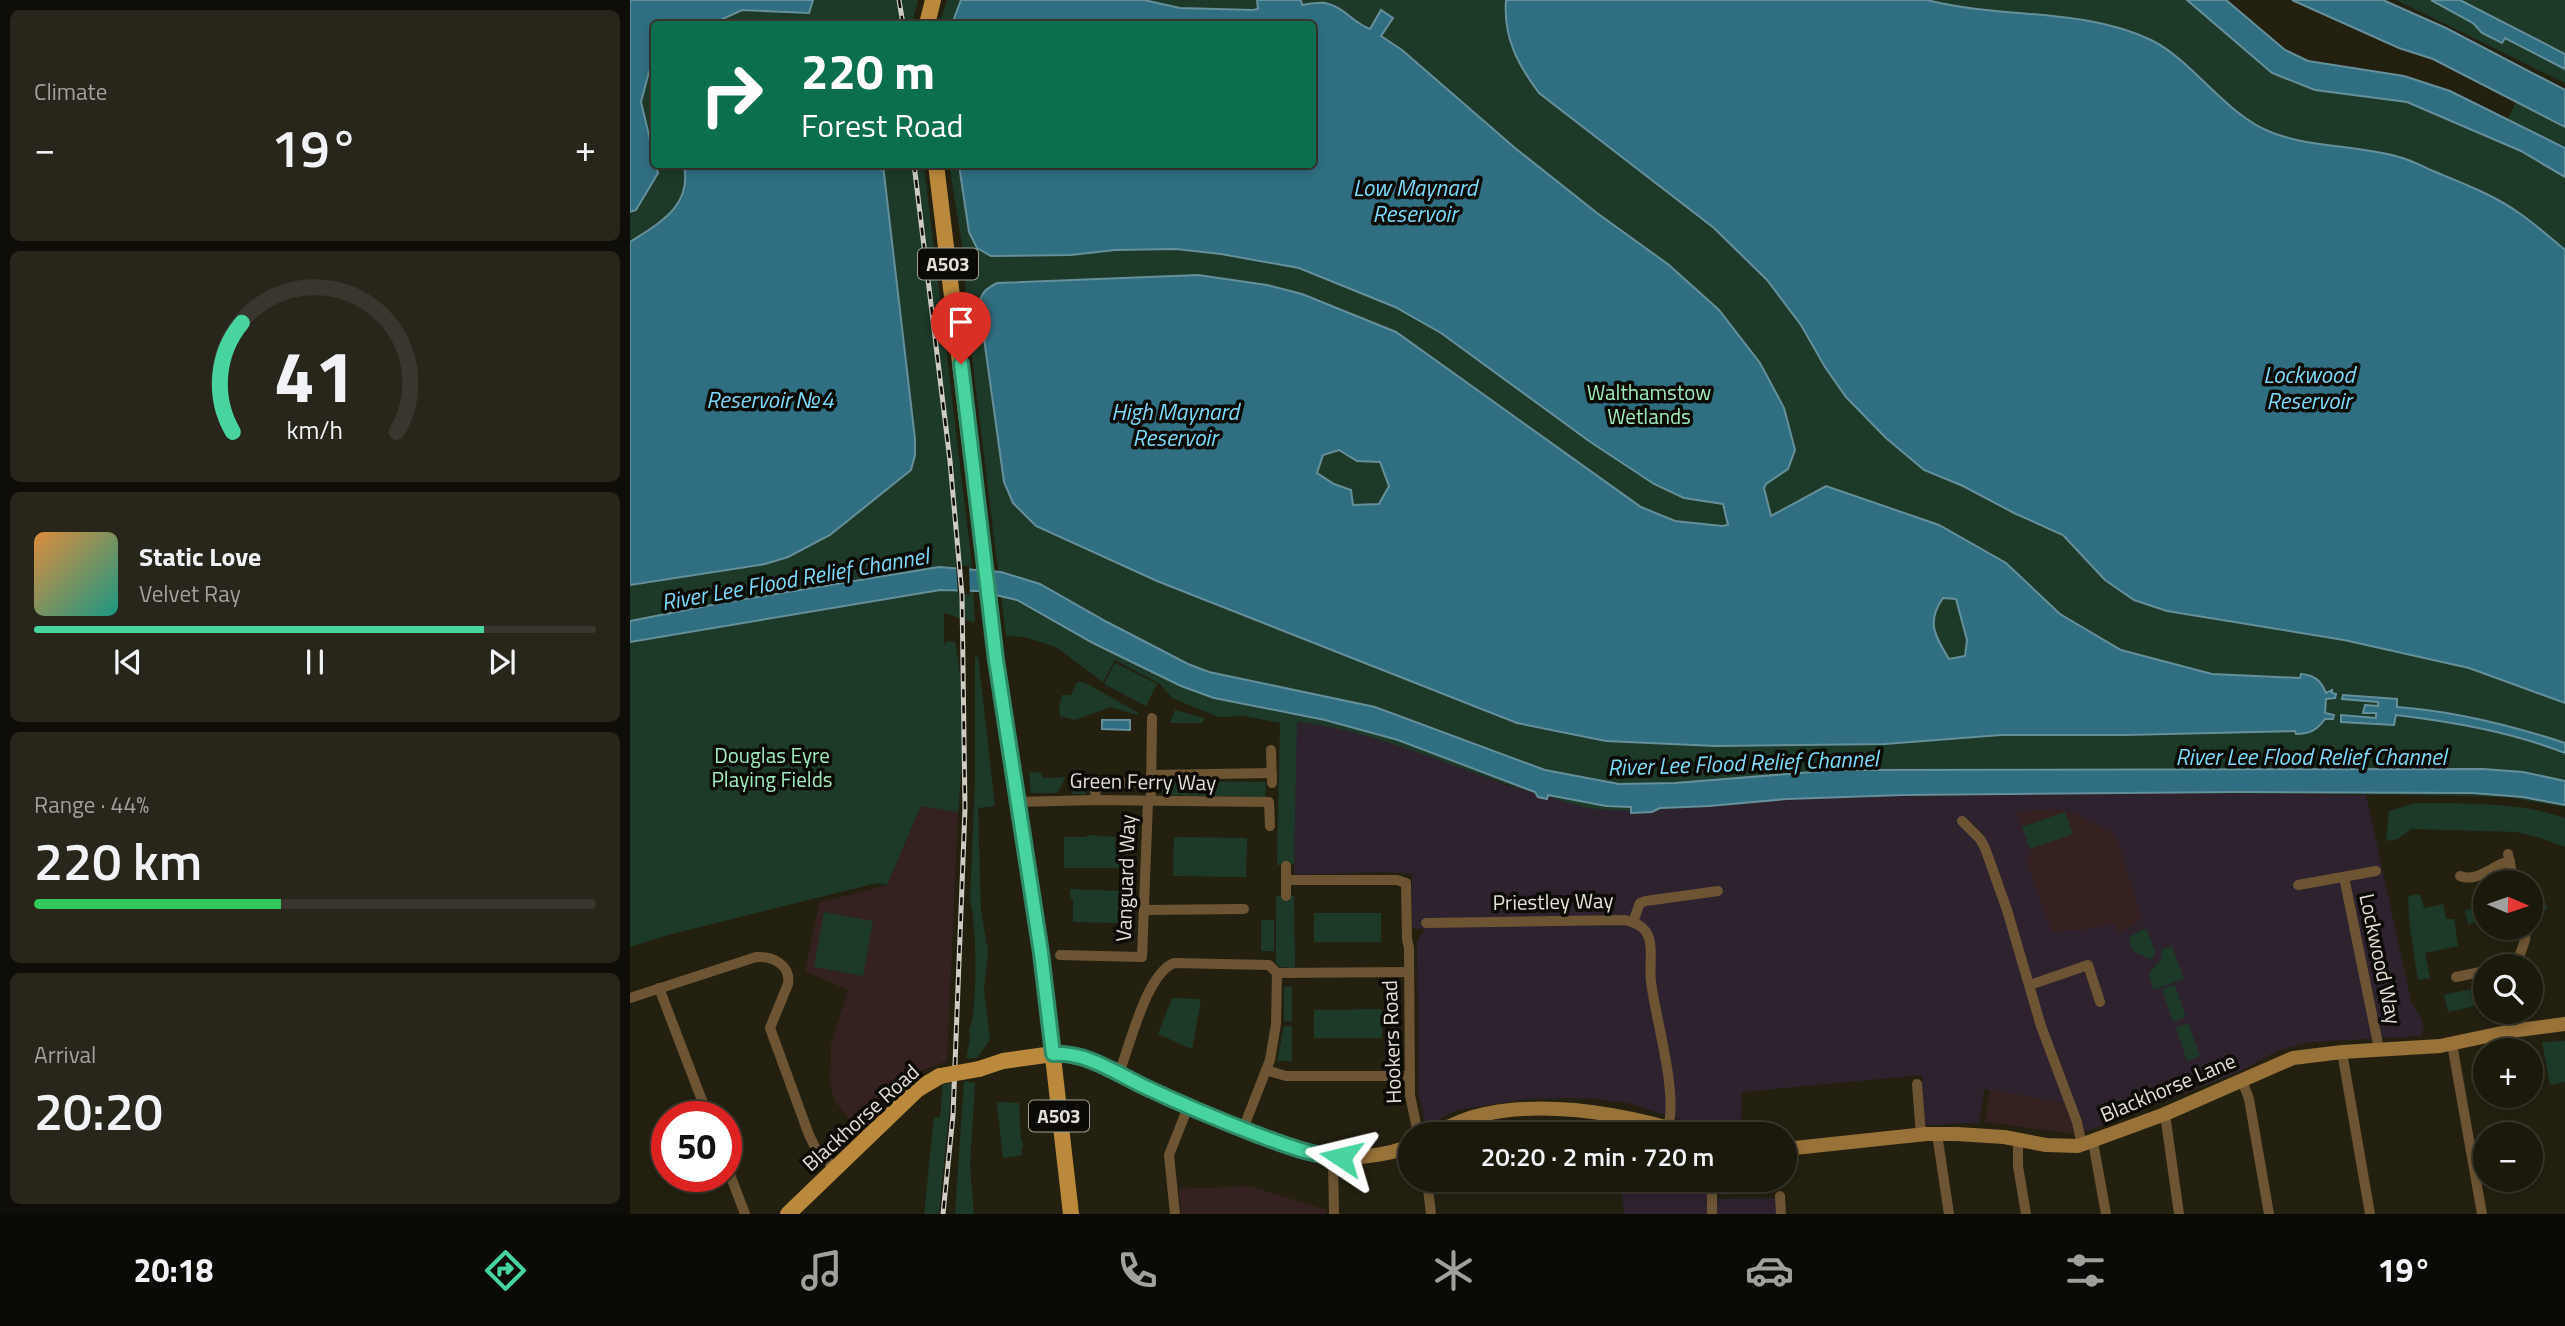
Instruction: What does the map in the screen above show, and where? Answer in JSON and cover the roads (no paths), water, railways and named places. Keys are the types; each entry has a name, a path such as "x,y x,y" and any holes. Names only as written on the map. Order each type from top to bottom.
{"main road":[{"path":"928,21 933,0"},
{"name":"A503","path":"936,168 990,607 1041,953 1071,1214"},
{"name":"Blackhorse Lane","path":"1797,1148 1937,1134 1981,1134 2046,1145 2087,1144 2165,1114 2293,1058 2343,1056 2379,1049 2452,1044 2511,1031 2565,1024"},
{"path":"1053,1054 1073,1054 1188,1107 1287,1146 1333,1157 1377,1154 1398,1149"},
{"name":"Blackhorse Road","path":"788,1214 918,1089 940,1076 979,1069 1003,1061 1053,1054"},
{"path":"1463,1122 1481,1115 1545,1109 1588,1111 1643,1122"}],"street":[{"name":"Vanguard Way","path":"1060,955 1142,957 1152,718"},
{"path":"1095,800 1096,784 1151,778 1272,778 1271,750"},
{"name":"Green Ferry Way","path":"1017,802 1149,797 1269,802 1270,826"},
{"path":"1962,821 1985,848 2007,910 2041,1026 2087,1144 2105,1214"},
{"path":"2489,870 2509,857 2512,870"},
{"path":"1286,866 1286,897"},
{"name":"Lockwood Way","path":"2298,885 2375,871"},
{"path":"2459,876 2473,877"},
{"name":"Lockwood Way","path":"2344,877 2379,1049"},
{"name":"Hookers Road","path":"1286,880 1402,880 1406,883 1410,1095 1416,1122"},
{"path":"1633,922 1640,903 1718,891"},
{"path":"1144,910 1244,909"},
{"name":"Priestley Way","path":"1426,923 1633,922 1644,930 1650,945 1652,989 1672,1105 1669,1122"},
{"path":"630,998 761,956 782,965 789,978 771,1028 809,1135 815,1147 835,1169"},
{"path":"1119,1073 1150,990 1167,965 1262,964 1269,965 1277,972 1409,972"},
{"path":"2030,985 2088,965 2100,1002"},
{"path":"1243,1129 1266,1070 1276,1024 1277,972"},
{"path":"2456,977 2473,973"},
{"path":"659,988 702,1101"},
{"path":"2511,1024 2511,1031"},
{"path":"2452,1044 2482,1214"},
{"path":"2343,1056 2370,1214"},
{"path":"1266,1070 1286,1076 1410,1076"},
{"path":"2242,1080 2249,1099 2269,1214"},
{"path":"1917,1084 1921,1135"},
{"path":"1175,1214 1169,1155 1188,1107"},
{"path":"2165,1114 2179,1214"},
{"path":"1937,1134 1949,1214"},
{"path":"2018,1140 2018,1166 2026,1214"},
{"path":"1333,1157 1334,1214"},
{"path":"737,1192 745,1214"},
{"path":"1429,1192 1431,1212"},
{"path":"1712,1192 1712,1214"},
{"path":"1780,1196 1782,1214"}],"water":[{"path":"630,0 813,0 809,13 742,10 718,21 651,21 651,69 641,102 651,144 651,168 657,168 658,173 636,210 630,212"},
{"name":"High Maynard Reservoir","path":"961,0 1144,0 1180,8 1253,10 1258,9 1257,0 1301,0 1302,5 1331,5 1370,29 1381,10 1393,18 1381,36 1402,50 1515,148 1597,213 1669,265 1719,310 1760,363 1784,408 1795,450 1788,469 1764,488 1771,516 1826,486 1939,525 2006,563 2060,614 2121,650 2212,674 2300,678 2301,674 2314,677 2326,693 2332,690 2332,693 2336,694 2335,698 2326,699 2325,713 2334,715 2333,719 2325,719 2309,732 2296,734 2295,731 2001,735 1885,744 1715,746 1606,741 1517,723 1157,581 1036,526 1013,503 1004,482 981,317 980,300 983,293 997,283 1198,275 1267,285 1302,294 1396,332 1641,507 1675,521 1722,526 1728,525 1723,504 1684,498 1654,484 1589,441 1441,333 1395,307 1299,268 1176,249 991,256 977,248 969,232 959,168 1316,168 1316,21 953,21","holes":["1339,450 1357,461 1380,462 1389,486 1379,504 1353,505 1351,490 1334,484 1317,473 1323,455","1943,598 1956,599 1967,640 1965,656 1949,659 1936,636 1934,622"]},
{"name":"Lockwood Reservoir","path":"1506,0 1927,0 1983,10 2097,22 2151,40 2167,49 2240,114 2273,133 2403,158 2478,190 2509,207 2565,250 2565,703 2469,668 2344,640 2167,611 2134,600 2105,580 2063,535 1924,470 1886,438 1846,397 1801,325 1767,280 1714,228 1539,93 1514,50 1507,26"},
{"path":"2187,0 2226,0 2285,50 2308,61 2404,76 2450,91 2565,148 2565,177 2521,151 2407,102 2315,90 2272,73"},
{"path":"2292,0 2383,0 2446,28 2565,90 2565,127 2433,59 2399,48"},
{"path":"2431,0 2460,0 2565,54 2565,69 2505,38 2502,43 2482,33 2473,23"},
{"name":"Reservoir №4","path":"684,168 883,168 915,455 911,470 830,535 788,557 765,564 630,585 630,242 672,211 679,202 685,179"},
{"path":"939,567 1001,572 1040,584 1107,622 1209,672 1375,707 1545,770 1619,784 1675,783 1838,770 2483,769 2523,772 2565,781 2565,805 2523,797 2472,793 2237,792 1903,795 1787,799 1660,808 1652,812 1631,813 1631,807 1606,806 1548,795 1547,799 1538,797 1535,792 1398,740 1325,720 1214,698 1181,686 1093,643 1017,600 978,591 940,590 630,642 630,621"},
{"path":"2343,695 2397,699 2397,707 2461,715 2503,725 2565,743 2565,753 2503,734 2418,718 2396,715 2394,725 2341,722 2341,715 2376,718 2376,713 2363,713 2365,705 2378,706 2378,702 2342,699"},
{"path":"1102,720 1130,720 1130,730 1102,729"}],"railway":[{"path":"899,0 902,21"},
{"path":"914,168 950,461 962,595 965,809 953,1115 943,1214"}],"water label":[{"name":"Low Maynard Reservoir","path":"1415,201"},
{"name":"River Lee Flood Relief Channel","path":"795,579"},
{"name":"River Lee Flood Relief Channel","path":"2311,757"},
{"name":"River Lee Flood Relief Channel","path":"1743,763"}],"park label":[{"name":"Walthamstow Wetlands","path":"1649,405"},
{"name":"Douglas Eyre Playing Fields","path":"772,768"}]}
